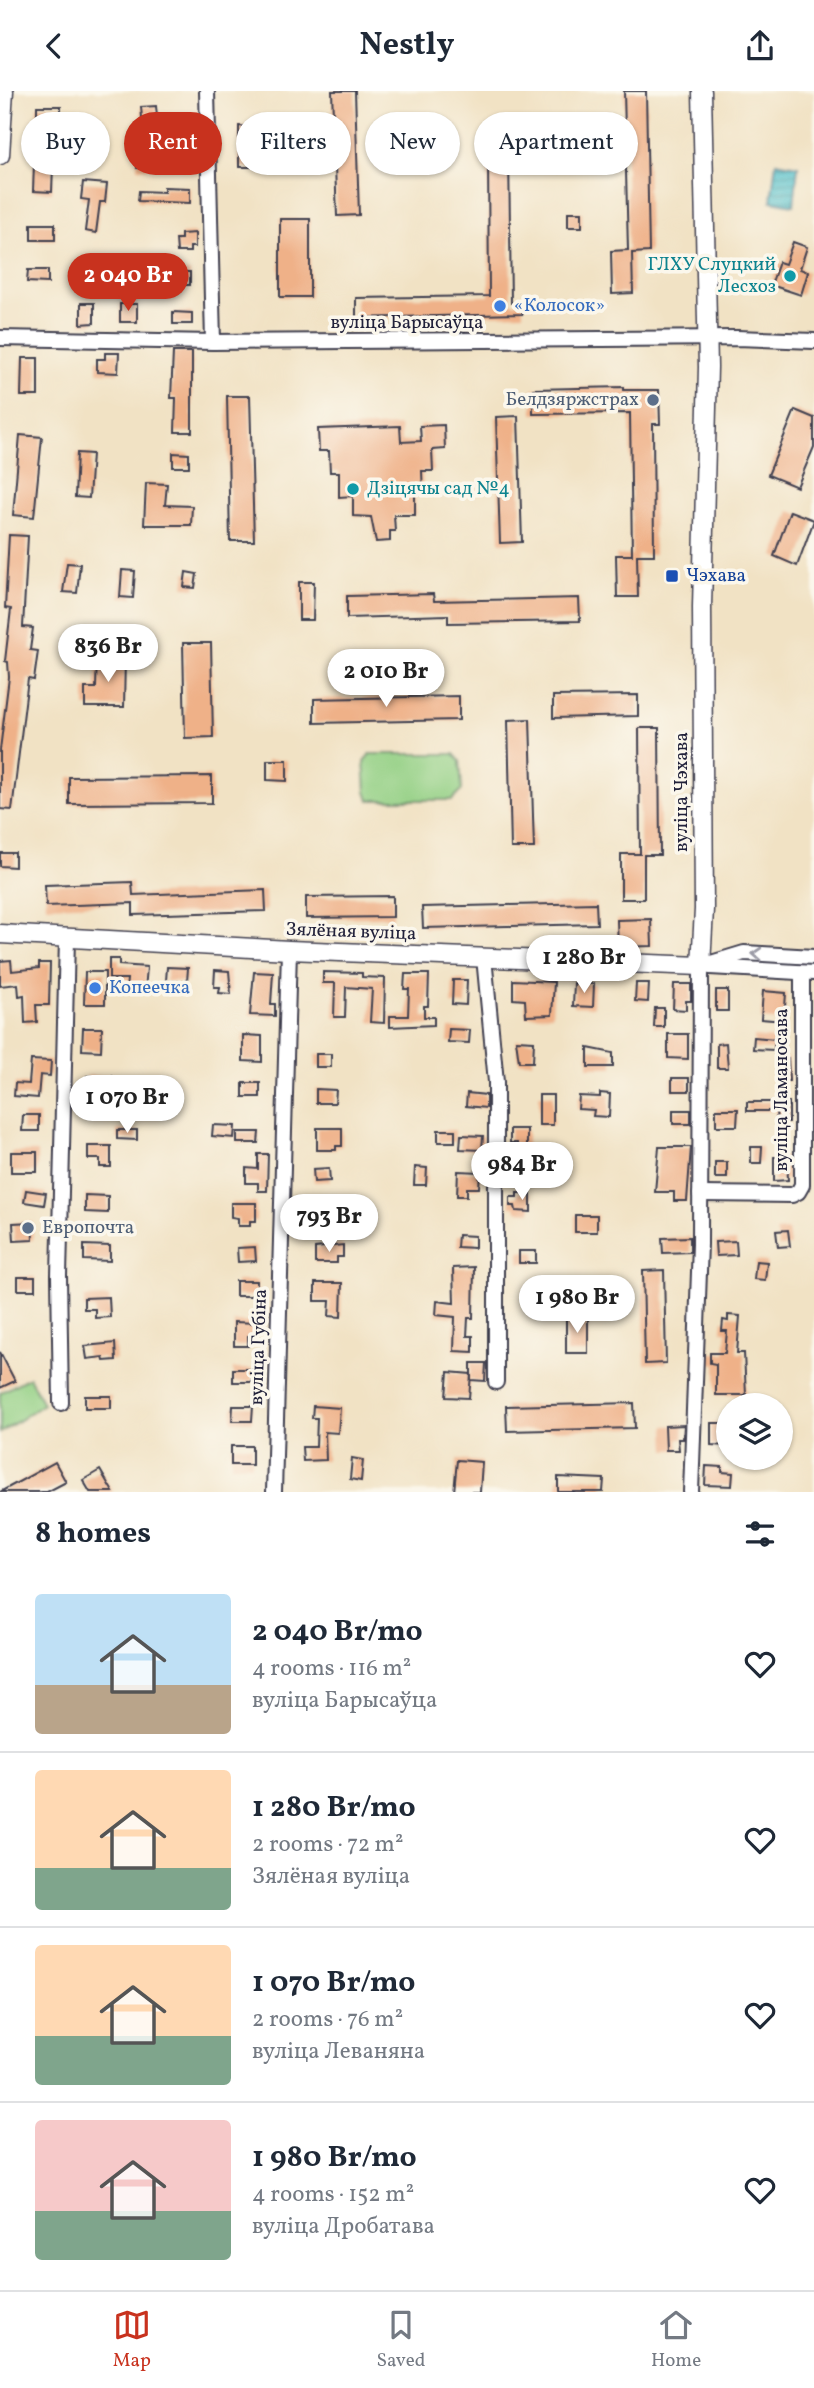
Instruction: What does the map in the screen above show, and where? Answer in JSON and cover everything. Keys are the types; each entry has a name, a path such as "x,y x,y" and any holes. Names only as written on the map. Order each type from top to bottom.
{"main road":[{"path":"0,155 4,91"},
{"name":"вуліца Чэхава","path":"701,966 704,909 702,607 708,341 702,91"},
{"name":"Зялёная вуліца","path":"0,934 289,950 701,966"}],"street":[{"path":"207,91 213,342"},
{"name":"вуліца Барысаўца","path":"0,338 213,342 708,341 737,338 814,341"},
{"path":"61,1402 59,1276 67,938"},
{"name":"вуліца Губіна","path":"274,1492 289,950"},
{"name":"Зялёная вуліца","path":"701,966 744,953 814,957"},
{"path":"484,957 495,1083 496,1382"},
{"name":"Зялёная вуліца","path":"701,966 808,973"},
{"name":"вуліца Чэхава","path":"691,1492 700,1193 701,966"},
{"name":"вуліца Ламаносава","path":"700,1193 792,1195 798,1192 802,1185 808,973"}],"green space":[{"path":"370,754 454,754 460,761 462,790 452,800 369,800 364,761"},
{"path":"29,1377 43,1404 0,1433 0,1393"}],"water":[{"path":"776,162 798,166 794,205 771,201"}],"building":[{"path":"332,91 355,91 359,215 337,216 335,175 351,175 351,112 333,112"},
{"path":"624,91 646,91 649,252 632,253 633,293 612,294 611,251 628,250 626,175 638,175 638,112 625,112"},
{"path":"37,106 61,106 61,112 37,112"},
{"path":"156,106 157,112 141,112 141,107"},
{"path":"34,175 53,175 52,192 33,191"},
{"path":"488,175 509,175 511,303 523,303 523,314 356,318 356,298 489,296"},
{"path":"83,182 107,184 105,202 100,202 96,233 85,231 89,200 81,199"},
{"path":"164,187 190,188 190,203 138,201 139,191 164,192"},
{"path":"568,212 582,212 582,227 568,227"},
{"path":"280,219 310,219 310,297 280,297"},
{"path":"31,224 55,224 55,240 31,240"},
{"path":"195,233 195,247 190,247 190,252 177,252 176,239 181,239 181,234"},
{"name":"ГЛХУ Слуцкий Лесхоз","path":"793,242 807,247 800,269 808,272 801,295 771,285 779,262 785,264"},
{"path":"28,270 48,270 48,283 27,282"},
{"path":"173,272 190,272 190,285 173,285"},
{"path":"81,303 94,303 94,323 81,324"},
{"path":"120,304 137,304 137,322 120,322"},
{"path":"173,312 192,313 192,324 173,324"},
{"path":"173,352 192,352 192,432 175,432 176,398 171,398"},
{"path":"105,353 119,353 118,373 97,372 97,359 105,359"},
{"path":"22,358 38,358 38,396 21,396"},
{"path":"624,387 624,390 659,390 660,424 653,424 654,555 637,555 638,597 617,597 616,555 632,555 630,413 533,414 533,389"},
{"path":"227,396 250,396 254,541 230,541"},
{"path":"795,410 814,418 814,447 797,487 768,475"},
{"path":"518,416 522,542 500,543 496,417"},
{"name":"Дзіцячы сад №4","path":"444,425 445,449 432,450 433,471 422,471 423,494 415,494 415,515 394,515 395,531 390,531 390,541 376,542 371,517 353,516 353,496 339,497 339,472 330,472 329,451 319,451 318,429 400,426 401,442 421,441 420,426"},
{"path":"20,435 42,437 34,517 13,515"},
{"path":"77,453 92,454 89,498 75,497"},
{"path":"173,453 189,454 189,467 173,467"},
{"path":"146,483 167,484 165,505 192,506 191,525 144,525"},
{"path":"790,511 814,520 797,566 774,556"},
{"path":"9,535 28,536 23,627 33,628 30,650 38,651 34,680 28,679 12,810 0,809 0,750 9,677 8,662 5,661 11,609 5,608"},
{"path":"67,563 80,564 77,593 63,592"},
{"path":"122,570 135,571 133,598 120,597"},
{"path":"186,572 197,574 195,588 184,587"},
{"path":"299,582 314,582 313,620 299,620"},
{"path":"433,594 434,601 579,598 580,621 448,623 448,615 347,618 347,596"},
{"path":"183,643 211,643 213,737 185,738"},
{"path":"97,656 125,657 124,707 85,707 85,688 96,688"},
{"path":"638,695 638,716 553,718 553,696"},
{"path":"459,696 459,720 314,723 314,699"},
{"path":"530,719 534,848 511,848 508,720"},
{"path":"639,728 659,728 660,855 644,855 644,899 621,899 621,854 640,854"},
{"path":"267,760 287,760 287,781 267,780"},
{"path":"212,776 212,803 69,804 69,777"},
{"path":"0,853 15,853 15,867 0,866"},
{"path":"132,882 133,895 265,890 266,911 133,915 133,903 46,906 45,885"},
{"path":"393,896 393,917 306,918 306,897"},
{"path":"596,903 597,924 423,928 422,907"},
{"path":"651,919 652,946 618,947 617,920"},
{"path":"109,959 119,959 119,965 147,967 145,990 126,989 127,979 109,979"},
{"path":"11,960 12,971 39,968 39,963 50,963 49,1005 36,1005 37,1022 25,1023 24,995 19,996 18,984 0,986 0,961"},
{"path":"167,967 188,968 187,982 166,981"},
{"path":"215,970 229,971 231,994 219,993 220,987 214,987"},
{"name":"Копеечка","path":"85,972 105,972 105,1004 84,1004"},
{"path":"254,972 273,973 271,1004 275,1004 275,1016 250,1015"},
{"path":"323,972 362,973 362,977 385,978 384,1023 370,1022 372,989 346,987 345,1017 334,1017 335,983 323,983"},
{"path":"405,974 429,974 428,1006 424,1006 424,1017 434,1017 434,1025 390,1027 390,1016 408,1016 409,989 404,989"},
{"path":"453,980 467,980 466,1005 452,1004"},
{"path":"513,980 554,982 552,1015 526,1016 525,1000 513,999"},
{"path":"574,983 594,984 593,1007 573,1006"},
{"path":"636,983 649,983 648,1002 635,1001"},
{"path":"674,984 691,984 691,1001 686,1001 686,1010 673,1009"},
{"path":"716,990 728,990 728,1011 716,1011"},
{"path":"763,991 786,993 784,1021 761,1019"},
{"path":"655,1008 664,1008 664,1027 654,1027"},
{"path":"83,1028 102,1028 101,1051 82,1050"},
{"path":"449,1029 470,1030 469,1043 448,1042"},
{"path":"668,1034 688,1034 688,1059 668,1058"},
{"path":"243,1035 262,1036 262,1062 243,1061"},
{"path":"754,1037 775,1039 774,1050 753,1049"},
{"path":"516,1040 534,1041 533,1062 519,1062"},
{"path":"726,1043 728,1068 717,1068 717,1044"},
{"path":"588,1048 613,1053 613,1067 588,1067"},
{"path":"316,1054 331,1054 331,1067 316,1067"},
{"path":"788,1058 789,1081 778,1081 777,1059"},
{"path":"31,1060 51,1061 50,1076 40,1075 38,1098 14,1096 15,1083 29,1084"},
{"path":"87,1076 112,1076 112,1099 86,1098"},
{"path":"672,1078 689,1078 689,1091 672,1091"},
{"path":"243,1083 260,1083 260,1097 243,1097"},
{"path":"316,1089 336,1090 335,1103 316,1103"},
{"path":"467,1093 486,1095 486,1108 466,1106"},
{"path":"600,1093 610,1094 609,1117 593,1116 594,1110 578,1109 579,1096 600,1097"},
{"path":"539,1095 553,1095 553,1125 539,1125"},
{"path":"747,1102 789,1102 789,1122 777,1122 776,1111 747,1111"},
{"path":"716,1109 738,1109 737,1126 716,1126"},
{"path":"673,1110 691,1110 691,1124 673,1124"},
{"path":"23,1115 39,1115 39,1131 22,1131"},
{"path":"213,1125 235,1126 234,1138 212,1136"},
{"path":"317,1128 342,1128 342,1146 336,1146 336,1150 317,1150"},
{"path":"510,1129 527,1129 527,1149 517,1149 517,1143 510,1143"},
{"path":"117,1130 137,1130 137,1140 117,1139"},
{"path":"438,1130 455,1130 455,1142 438,1142"},
{"path":"237,1132 259,1132 258,1143 237,1143"},
{"path":"461,1135 483,1136 482,1150 460,1149"},
{"path":"88,1146 111,1146 111,1167 100,1167 100,1159 88,1159"},
{"path":"659,1147 691,1147 687,1201 674,1201 674,1192 655,1192"},
{"path":"751,1147 762,1147 761,1163 751,1163"},
{"path":"11,1152 37,1152 37,1172 11,1172"},
{"path":"258,1154 268,1154 267,1191 258,1191 258,1183 246,1183 246,1168 258,1169"},
{"path":"774,1157 787,1157 788,1180 774,1181"},
{"path":"715,1162 727,1162 727,1178 715,1178"},
{"path":"415,1167 427,1168 426,1185 414,1185"},
{"path":"329,1168 330,1181 314,1182 313,1169"},
{"path":"458,1171 480,1172 479,1188 467,1188 467,1196 457,1196"},
{"path":"26,1190 46,1193 44,1205 24,1202"},
{"path":"517,1193 531,1193 531,1212 516,1211 515,1206 510,1206 510,1197 517,1197"},
{"path":"85,1195 108,1196 108,1213 85,1212"},
{"path":"231,1203 256,1203 256,1221 250,1221 250,1226 238,1226 238,1218 231,1217"},
{"path":"315,1206 334,1206 334,1217 315,1217"},
{"path":"575,1215 597,1215 597,1232 575,1232"},
{"path":"32,1222 33,1240 14,1241 13,1223"},
{"path":"788,1230 790,1246 778,1247 776,1231"},
{"path":"458,1235 475,1236 475,1248 457,1247"},
{"path":"690,1237 690,1252 663,1253 662,1238"},
{"path":"736,1241 737,1255 716,1256 715,1242"},
{"path":"84,1245 110,1246 110,1261 84,1260"},
{"path":"343,1245 343,1257 337,1257 337,1263 315,1263 315,1248"},
{"path":"255,1247 256,1261 238,1262 237,1248"},
{"path":"519,1251 536,1251 536,1263 519,1263"},
{"path":"756,1261 767,1262 765,1280 754,1279"},
{"path":"474,1267 473,1318 468,1318 467,1336 473,1336 473,1352 454,1351 455,1317 436,1315 437,1301 454,1303 453,1268"},
{"path":"664,1270 666,1363 645,1364 643,1271"},
{"path":"18,1277 35,1277 35,1290 18,1290"},
{"path":"236,1281 257,1281 257,1296 236,1296"},
{"path":"315,1283 342,1283 341,1317 329,1316 330,1301 315,1301"},
{"path":"109,1297 110,1317 95,1318 95,1309 84,1309 84,1298"},
{"path":"728,1315 740,1316 737,1353 744,1353 746,1393 716,1393 716,1364 710,1363 710,1353 725,1353 727,1331 722,1331 723,1320 728,1321"},
{"path":"566,1318 588,1318 588,1353 566,1353"},
{"path":"234,1322 256,1323 256,1336 248,1336 248,1346 234,1346"},
{"path":"115,1343 116,1360 104,1361 103,1357 87,1359 85,1346"},
{"path":"0,1352 15,1381 0,1388"},
{"path":"471,1363 486,1363 485,1381 471,1380"},
{"path":"233,1369 252,1369 252,1382 233,1382"},
{"path":"448,1372 471,1374 469,1398 446,1397"},
{"path":"85,1396 111,1396 111,1408 85,1408"},
{"path":"634,1403 635,1428 507,1431 506,1406"},
{"path":"233,1406 253,1406 252,1421 232,1421"},
{"path":"313,1406 340,1408 338,1433 325,1432 326,1460 303,1461 302,1447 316,1447 317,1418 312,1418"},
{"path":"711,1423 716,1423 716,1445 711,1445"},
{"path":"684,1425 683,1439 678,1439 679,1450 666,1450 665,1426"},
{"path":"231,1446 252,1446 252,1465 231,1465"},
{"path":"352,1458 363,1460 361,1481 350,1479"},
{"path":"457,1460 482,1462 480,1492 454,1492"},
{"path":"55,1462 66,1482 47,1492 0,1492"},
{"path":"706,1466 733,1473 732,1486 705,1485"},
{"path":"100,1470 113,1492 90,1492 83,1480"},
{"path":"558,1477 604,1479 603,1492 558,1492"}],"place":[{"name":"ГЛХУ Слуцкий Лесхоз","path":"790,276"},
{"name":"«Колосок»","path":"500,306"},
{"name":"Белдзяржстрах","path":"653,400"},
{"name":"Дзіцячы сад №4","path":"353,489"},
{"name":"Чэхава","path":"672,576"},
{"name":"Копеечка","path":"95,988"},
{"name":"Европочта","path":"28,1228"}]}
